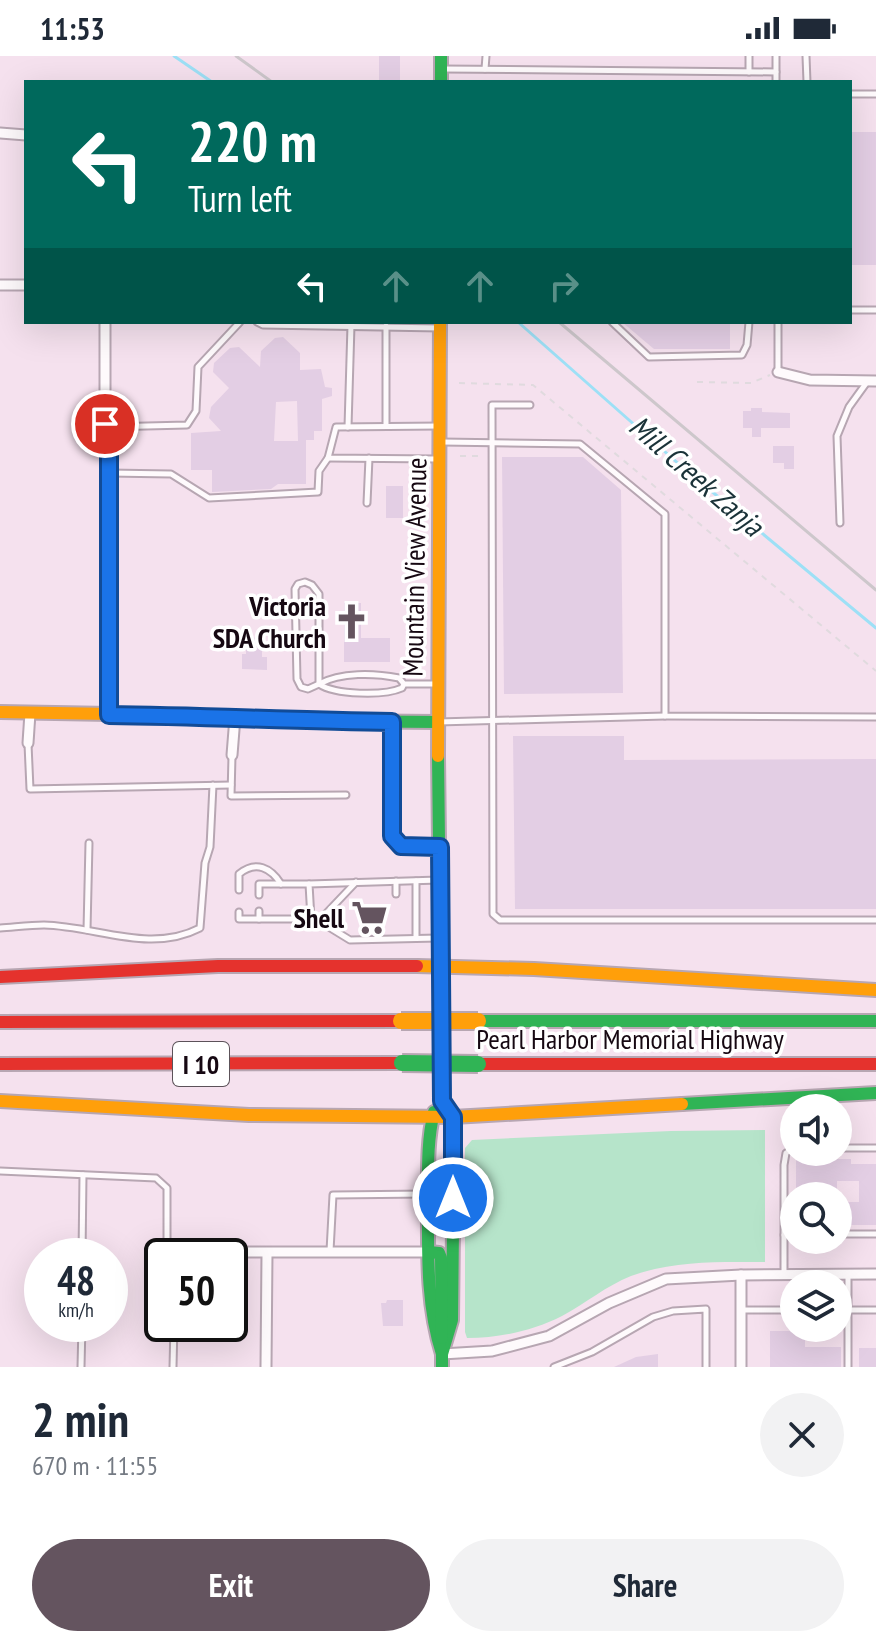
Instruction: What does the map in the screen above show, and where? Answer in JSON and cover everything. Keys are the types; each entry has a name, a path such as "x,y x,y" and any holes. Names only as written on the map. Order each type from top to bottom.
{"main road":[{"name":"Mountain View Avenue","path":"440,325 438,722 442,1101"},
{"path":"0,712 438,722"},
{"path":"0,977 218,966 441,967 534,969 876,990"},
{"name":"Pearl Harbor Memorial Highway","path":"0,1022 876,1021"},
{"name":"Pearl Harbor Memorial Highway","path":"0,1064 876,1064"},
{"path":"0,1101 249,1115 453,1117 876,1093"},
{"path":"442,1101 453,1117 452,1320 442,1360 432,1322 429,1252 431,1117 442,1101"}],"street":[{"path":"0,133 24,135"},
{"path":"0,285 24,285"},
{"path":"105,324 105,427 109,473 109,715"},
{"path":"778,372 810,380 872,381"},
{"path":"28,743 30,713"},
{"path":"232,755 235,717"},
{"path":"248,1253 429,1252"},
{"path":"266,1367 267,1253"},
{"path":"442,1360 549,1336 609,1303 666,1279 780,1274"},
{"path":"852,1274 876,1274"},
{"path":"741,1275 741,1367"}],"lane":[{"path":"485,69 486,56"},
{"path":"749,56 749,72"},
{"path":"776,56 776,80"},
{"path":"806,56 807,80"},
{"path":"441,69 776,72"},
{"path":"852,94 876,94"},
{"path":"852,310 876,310"},
{"path":"105,427 187,425 196,411 198,367 238,324"},
{"path":"261,324 440,325"},
{"path":"614,324 649,357 742,355 747,345 749,324"},
{"path":"778,324 778,372"},
{"path":"348,427 351,325"},
{"path":"386,326 386,426"},
{"path":"840,523 837,436 849,407 872,381"},
{"path":"530,405 492,405 493,914 500,920 876,920"},
{"path":"109,473 171,474 209,498 266,497 318,492 319,471 328,458 336,427 386,426 441,442"},
{"path":"328,458 369,458 441,442 580,444 665,514 665,716"},
{"path":"367,503 369,458"},
{"path":"319,684 319,594 305,582 295,589 297,679 301,687 308,689 338,676 390,676 399,678 404,684"},
{"path":"319,684 336,692 392,692 404,684"},
{"path":"404,684 438,684"},
{"path":"438,722 665,716 876,717"},
{"path":"392,722 392,836 401,846 440,847"},
{"path":"28,743 30,789 231,785"},
{"path":"232,755 231,796 346,795"},
{"path":"0,928 44,925 118,937 159,939 190,934 200,928 205,863 210,847 213,785"},
{"path":"87,930 89,843"},
{"path":"239,890 239,874 245,868 273,871 281,884"},
{"path":"259,895 259,884 440,880"},
{"path":"396,881 396,894"},
{"path":"416,881 416,938"},
{"path":"319,921 356,882"},
{"path":"309,884 311,919"},
{"path":"259,911 259,919"},
{"path":"239,912 239,919 319,921 350,940 397,936 441,937"},
{"path":"852,1148 876,1148"},
{"path":"0,1171 156,1178 167,1188 167,1238"},
{"path":"82,1238 83,1175"},
{"path":"330,1252 333,1195 430,1195"},
{"path":"852,1234 876,1234"},
{"path":"554,1367 592,1352 653,1317 673,1311 706,1309 706,1367"},
{"path":"741,1310 780,1310"},
{"path":"852,1310 876,1310"},
{"path":"81,1367 82,1342"},
{"path":"173,1367 174,1342"},
{"path":"848,1342 848,1367"}],"path":[{"path":"697,382 751,383 778,372"},
{"path":"459,383 533,385 876,671"},
{"path":"460,456 492,456"}],"green space":[{"path":"765,1130 765,1262 697,1263 648,1271 622,1280 562,1316 539,1326 492,1337 467,1338 465,1148 472,1140"}],"building":[{"path":"379,56 400,56 400,80 379,80"},
{"path":"852,132 876,132 876,265 852,265"},
{"path":"624,324 730,324 730,349 654,349"},
{"path":"283,337 300,353 300,370 321,369 325,387 332,388 332,396 322,399 322,431 314,431 314,440 306,440 306,484 212,492 212,470 191,470 191,433 221,431 209,418 211,407 229,388 213,372 214,363 230,348 239,347 260,367 261,351 275,338","holes":["297,401 298,441 274,441 276,402"]},
{"path":"751,408 762,408 762,412 790,413 790,428 761,428 761,437 752,437 752,428 743,428 743,411 751,411"},
{"path":"773,446 794,446 794,469 784,469 784,463 773,463"},
{"path":"502,457 583,457 621,490 623,693 504,694"},
{"path":"386,486 403,486 403,518 386,518"},
{"name":"Victoria SDA Church","path":"344,603 361,603 361,638 390,638 390,662 344,662"},
{"path":"246,637 262,638 262,657 267,657 267,670 242,669"},
{"path":"513,736 624,736 624,760 876,759 876,909 515,909"},
{"path":"876,1164 876,1225 852,1225 852,1202 859,1202 859,1181 796,1182 796,1166"},
{"path":"403,1300 403,1326 383,1326 381,1303"},
{"path":"770,1331 780,1331 780,1342 805,1342 805,1347 841,1347 841,1367 770,1367"},
{"path":"859,1348 876,1348 876,1367 859,1367"},
{"path":"658,1354 658,1367 614,1367 636,1357"}],"waterway":[{"name":"Mill Creek Zanja","path":"174,56 209,80"},
{"name":"Mill Creek Zanja","path":"520,324 680,465 876,628"}],"railway":[{"path":"236,56 269,80"},
{"path":"561,324 876,590"}],"traffic: fast":[{"path":"441,56 441,80"},
{"path":"320,721 438,722"},
{"path":"438,756 442,1101 453,1117 454,1137 452,1320 442,1354 442,1367"},
{"path":"478,1021 876,1021"},
{"path":"402,1063 478,1064"},
{"path":"682,1104 876,1093"},
{"path":"434,1112 428,1155 428,1258 433,1316 442,1354"},
{"path":"429,1252 439,1253 441,1258 442,1338"}],"traffic: slow":[{"path":"438,756 440,324"},
{"path":"0,712 320,721"},
{"path":"417,966 534,969 876,990"},
{"path":"401,1021 478,1021"},
{"path":"0,1101 249,1115 453,1117 682,1104"}],"traffic: jam":[{"path":"0,977 218,966 417,966"},
{"path":"0,1022 401,1021"},
{"path":"0,1064 402,1063"},
{"path":"478,1064 876,1064"}],"place":[{"name":"Victoria SDA Church","path":"352,621"},
{"name":"Shell","path":"370,917"}],"route":[{"path":"105,424 109,454 109,715 392,722 392,836 401,846 440,847 442,1101 453,1117 453,1198"}]}
